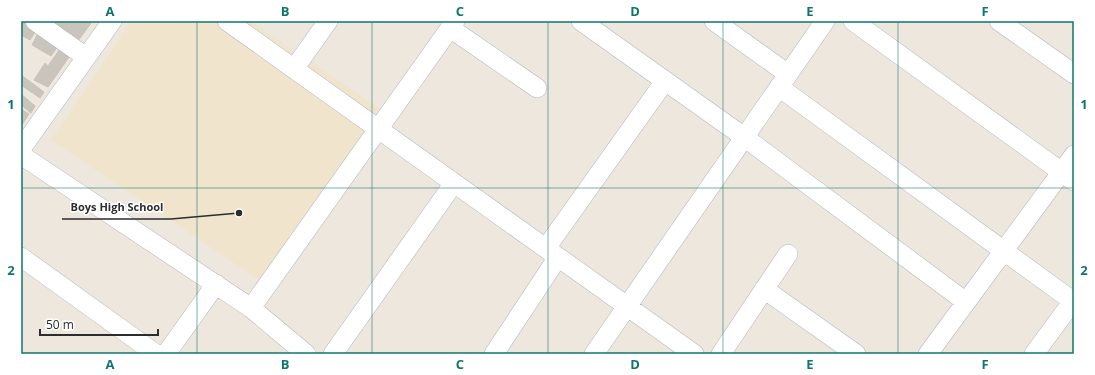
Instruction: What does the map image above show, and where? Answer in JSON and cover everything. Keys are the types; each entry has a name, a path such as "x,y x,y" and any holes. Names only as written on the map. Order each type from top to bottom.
{"street":[{"path":"36,21 86,57"},
{"path":"21,149 112,21"},
{"path":"227,21 694,354"},
{"path":"294,69 328,21"},
{"path":"581,21 744,137 966,302"},
{"path":"714,21 783,81 1004,251 1074,302 1034,354"},
{"path":"594,354 825,21"},
{"path":"854,21 1068,176"},
{"path":"999,21 1074,74"},
{"path":"251,308 453,25 537,88"},
{"path":"494,354 552,253 665,81"},
{"path":"21,155 251,308 306,354"},
{"path":"928,354 1004,251 1068,176 1074,155"},
{"path":"333,354 454,183"},
{"path":"721,354 788,254"},
{"path":"21,257 156,354"},
{"path":"166,354 216,284"},
{"path":"764,289 856,354"}],"shaded area":[{"path":"131,21 250,21 385,112 268,286 51,140"}],"building":[{"path":"21,21 33,21 39,26 30,40 21,35"},
{"path":"50,21 87,21 91,23 78,41 71,33 70,35"},
{"path":"41,27 61,42 51,56 32,45"},
{"path":"64,43 74,50 48,87 34,80 45,63 48,66"},
{"path":"21,75 44,92 40,98 21,85"},
{"path":"21,94 35,106 31,113 21,105"},
{"path":"21,109 29,114 21,126"}],"place":[{"name":"Boys High School","path":"239,213"}]}
